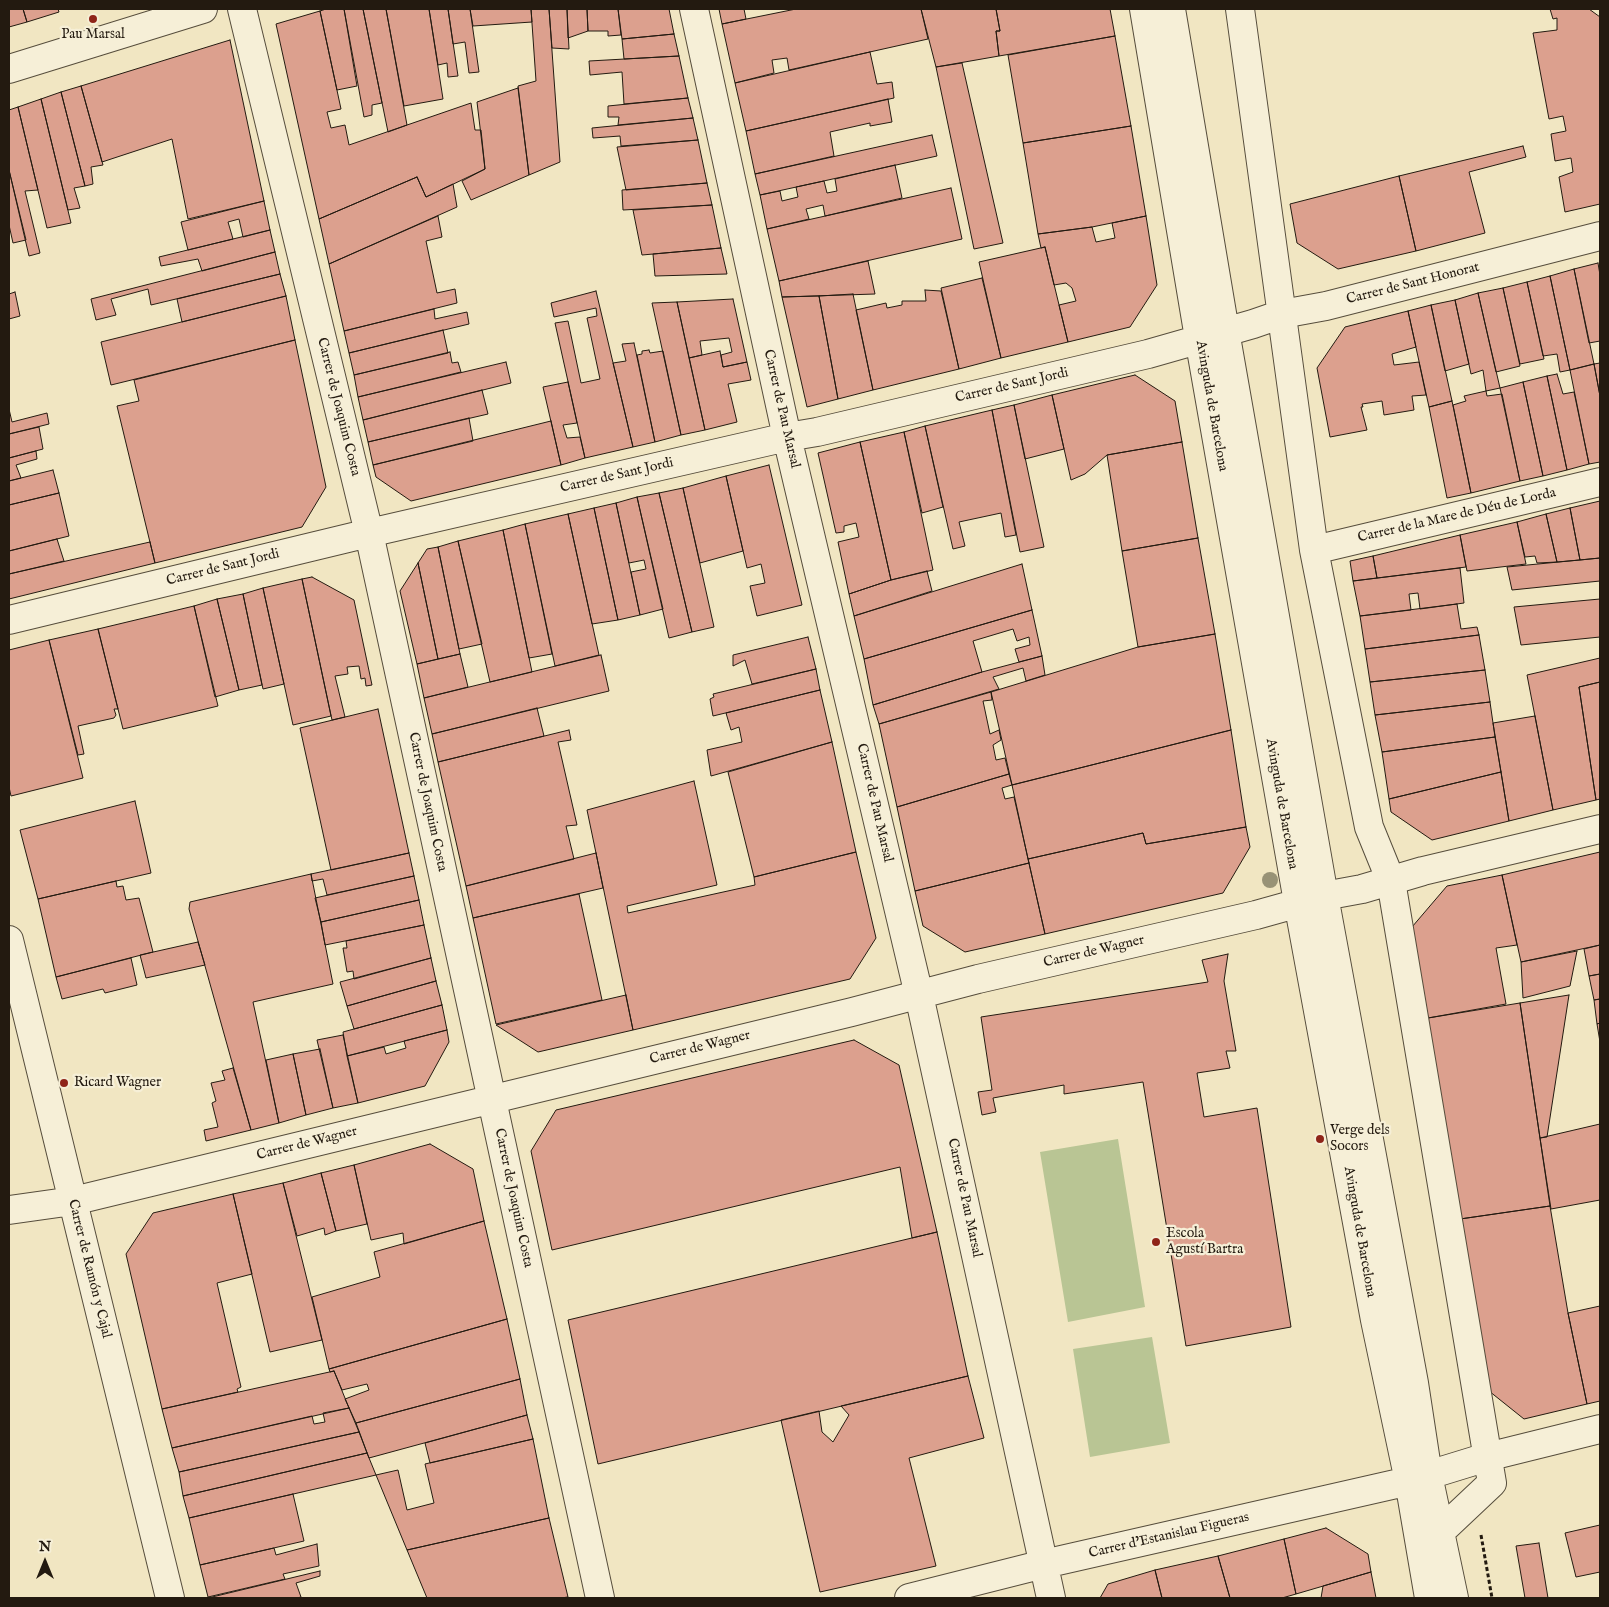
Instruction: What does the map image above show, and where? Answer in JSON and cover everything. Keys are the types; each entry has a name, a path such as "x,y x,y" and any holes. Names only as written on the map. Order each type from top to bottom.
{"street":[{"path":"9,70 203,9"},
{"name":"Carrer de Joaquim Costa","path":"242,9 369,533 600,1598"},
{"name":"Carrer de Pau Marsal","path":"694,9 786,437 919,995 1051,1598"},
{"name":"Avinguda de Barcelona","path":"1144,9 1199,338 1311,899"},
{"name":"Avinguda de Barcelona","path":"1171,9 1225,331 1374,1311 1418,1478 1440,1532 1454,1598"},
{"path":"1240,9 1314,550 1369,827 1391,881 1492,1483 1440,1532"},
{"name":"Carrer de Sant Honorat","path":"1225,331 1282,314 1326,306 1600,236"},
{"name":"Carrer de Sant Jordi","path":"9,620 369,533 786,437 817,432 1148,354 1225,331"},
{"name":"Carrer de la Mare de Déu de Lorda","path":"1314,550 1600,482"},
{"name":"Carrer de Wagner","path":"9,1210 72,1202 978,979 1256,915 1311,899 1362,890 1423,870 1600,829"},
{"name":"Carrer de Ramón y Cajal","path":"9,940 170,1598"},
{"name":"Carrer d'Estanislau Figueras","path":"909,1598 1044,1564 1418,1478 1487,1457 1600,1429"},
{"name":"Avinguda de Barcelona","path":"1418,1478 1429,1598"}],"green space":[{"path":"1118,1139 1145,1307 1068,1322 1040,1152"},
{"path":"1152,1337 1170,1443 1090,1457 1073,1349"}],"building":[{"path":"9,9 23,9 27,22 9,27"},
{"path":"23,9 58,9 59,12 27,22"},
{"path":"344,9 357,86 337,90 320,11"},
{"path":"344,9 363,9 382,103 372,105 372,115 364,117"},
{"path":"363,9 386,9 407,125 388,132"},
{"path":"386,9 429,9 443,99 404,106"},
{"path":"429,9 448,9 458,76 448,77 447,63 438,65"},
{"path":"448,9 470,9 479,72 469,73 465,42 453,44"},
{"path":"470,9 531,9 532,22 473,26"},
{"path":"531,9 549,9 560,162 529,175 518,86 536,81"},
{"path":"549,9 567,9 569,49 552,48"},
{"path":"567,9 587,9 588,31 568,38"},
{"path":"587,9 618,9 621,35 608,36 608,31 588,31"},
{"path":"618,9 669,9 674,34 622,39"},
{"path":"719,9 744,9 746,19 722,24"},
{"path":"796,9 921,9 928,39 789,70 787,58 772,60 774,73 735,83 722,24"},
{"path":"921,9 996,9 1000,31 996,31 999,56 936,67"},
{"path":"996,9 1110,9 1115,36 999,56 996,31 1000,31"},
{"path":"1550,9 1589,9 1600,17 1600,204 1565,212 1559,177 1573,172 1571,158 1555,161 1551,134 1566,131 1563,116 1549,119 1533,33 1557,30 1557,18 1553,19"},
{"path":"320,11 341,109 327,112 331,128 345,125 349,145 471,103 475,130 481,130 485,169 426,197 417,177 319,219 276,24"},
{"path":"674,34 679,56 624,59 622,39"},
{"path":"1115,36 1131,126 1023,143 1008,55"},
{"path":"230,40 264,201 188,219 172,139 102,162 81,86"},
{"path":"870,52 877,84 892,82 894,98 746,131 735,83"},
{"path":"679,56 688,98 624,104 622,72 590,75 589,61"},
{"path":"962,63 1003,243 974,249 936,67"},
{"path":"81,86 103,165 91,167 93,184 85,186 61,92"},
{"path":"518,88 529,175 471,200 462,181 485,169 477,102"},
{"path":"61,92 85,186 74,188 80,208 68,210 41,99"},
{"path":"688,98 693,118 618,125 619,117 608,117 608,106"},
{"path":"41,99 71,223 47,228 18,107"},
{"path":"888,99 892,122 870,126 870,123 830,132 834,156 755,174 746,131"},
{"path":"18,107 38,190 25,191 40,253 29,256 9,170 9,110"},
{"path":"693,118 698,140 621,146 620,136 593,138 592,128"},
{"path":"1131,126 1146,216 1092,227 1038,234 1023,143"},
{"path":"932,135 937,156 760,195 755,174"},
{"path":"698,140 707,183 626,190 617,147"},
{"path":"1523,146 1526,157 1469,172 1485,233 1416,251 1399,176"},
{"path":"895,165 902,198 825,216 823,205 806,209 809,219 767,229 760,195 780,191 782,201 798,197 796,187 824,181 827,193 837,191 835,179"},
{"path":"9,170 26,240 13,243 9,225"},
{"path":"1399,176 1416,251 1338,269 1297,243 1290,204"},
{"path":"417,177 426,197 453,184 457,207 329,264 319,219"},
{"path":"707,183 712,205 623,210 622,190"},
{"path":"951,188 962,239 779,281 767,229"},
{"path":"264,201 270,230 243,237 239,219 228,222 233,239 188,250 181,222"},
{"path":"712,205 721,248 642,255 633,210"},
{"path":"438,216 442,237 426,241 437,293 455,289 457,303 344,331 329,264"},
{"path":"1146,216 1157,285 1130,327 1068,342 1059,305 1076,301 1072,288 1066,283 1054,285 1045,247 1041,248 1038,234 1092,227 1096,242 1115,238 1112,223"},
{"path":"270,230 275,252 202,271 198,259 161,266 159,257"},
{"path":"1045,247 1068,342 1001,358 979,262"},
{"path":"721,248 727,274 655,276 653,254"},
{"path":"275,252 280,274 151,305 148,289 111,299 116,315 96,320 91,299"},
{"path":"868,261 875,294 782,297 779,281"},
{"path":"1598,263 1600,275 1600,341 1589,343 1574,269"},
{"path":"1574,269 1594,364 1570,370 1550,276"},
{"path":"280,274 286,296 182,322 177,299"},
{"path":"1550,276 1570,370 1560,372 1557,354 1543,356 1527,282"},
{"path":"982,278 1001,358 959,369 941,288"},
{"path":"1527,282 1544,359 1520,364 1503,288"},
{"path":"1503,288 1520,366 1496,372 1478,293"},
{"path":"925,290 941,291 959,369 873,390 856,310 886,303 887,308 902,305 902,301 926,301"},
{"path":"596,291 633,447 585,458 555,323 568,321 581,383 600,379 587,318 597,316 596,308 554,317 551,303"},
{"path":"15,292 20,316 9,319 9,294"},
{"path":"1478,293 1500,388 1486,391 1483,370 1471,374 1455,300"},
{"path":"853,294 873,390 838,399 819,296"},
{"path":"286,296 295,340 111,385 101,342"},
{"path":"819,296 838,399 807,407 782,297"},
{"path":"733,299 747,362 723,367 721,355 732,352 729,338 700,341 702,355 689,358 677,302"},
{"path":"1455,300 1469,364 1445,371 1431,305"},
{"path":"677,302 705,430 681,435 652,303"},
{"path":"1431,305 1452,401 1429,407 1408,311"},
{"path":"434,309 435,319 467,312 469,324 349,353 344,331"},
{"path":"1408,311 1416,347 1392,354 1394,365 1419,362 1426,395 1412,396 1414,410 1384,415 1382,401 1362,404 1363,407 1361,407 1367,430 1330,437 1317,368 1345,327"},
{"path":"443,330 448,353 354,375 349,353"},
{"path":"295,340 326,487 302,527 155,563 117,406 139,401 134,380"},
{"path":"634,343 655,442 633,447 613,363 626,361 622,344"},
{"path":"649,350 650,353 663,351 681,435 655,442 637,355 642,354 642,351"},
{"path":"720,351 723,367 747,362 751,380 728,384 737,422 705,430 689,358"},
{"path":"450,352 452,363 458,362 461,372 358,397 354,375"},
{"path":"506,362 511,383 363,420 358,397"},
{"path":"1600,363 1600,396 1594,364"},
{"path":"1594,364 1600,396 1600,462 1589,464 1570,370"},
{"path":"1557,374 1563,394 1574,392 1589,464 1567,470 1547,376"},
{"path":"1135,375 1175,401 1182,442 1107,455 1085,474 1071,480 1052,395"},
{"path":"1547,376 1567,470 1543,476 1523,382"},
{"path":"568,382 577,423 563,425 567,438 580,437 585,458 561,465 543,387"},
{"path":"1523,382 1543,476 1520,481 1500,388"},
{"path":"482,390 488,414 368,442 363,420"},
{"path":"1486,391 1487,396 1502,394 1520,481 1471,493 1453,405 1466,401 1464,396"},
{"path":"1052,395 1064,449 1025,459 1014,405"},
{"path":"1452,401 1471,493 1447,498 1429,407"},
{"path":"1014,405 1044,547 1020,552 992,410"},
{"path":"9,409 12,422 47,413 49,424 9,434"},
{"path":"992,410 1016,535 1005,537 1001,513 959,522 965,546 953,549 925,426"},
{"path":"469,418 473,441 373,465 368,442"},
{"path":"551,421 561,465 411,501 376,477 373,465"},
{"path":"925,426 943,507 922,513 904,432"},
{"path":"39,427 43,449 9,458 9,434"},
{"path":"904,432 933,570 891,580 860,442"},
{"path":"860,442 891,580 849,594 838,542 859,537 856,523 844,526 844,532 836,533 818,453"},
{"path":"1182,442 1198,538 1122,551 1107,455"},
{"path":"36,451 37,459 16,465 21,478 9,481 9,458"},
{"path":"769,465 802,605 757,616 750,586 765,583 761,564 747,568 726,476"},
{"path":"53,470 59,493 9,505 9,481"},
{"path":"726,476 743,551 700,563 683,488"},
{"path":"683,488 714,627 692,632 659,493"},
{"path":"59,493 69,536 9,551 9,505"},
{"path":"659,493 692,632 669,638 637,497"},
{"path":"637,497 663,609 640,615 631,572 646,569 644,560 629,563 616,503"},
{"path":"1600,501 1600,558 1580,560 1570,508"},
{"path":"616,503 640,615 618,620 594,508"},
{"path":"594,508 618,620 592,624 568,514"},
{"path":"1570,508 1580,560 1557,562 1546,514"},
{"path":"568,514 599,655 555,666 525,524"},
{"path":"1546,514 1557,562 1537,563 1535,556 1525,557 1517,522"},
{"path":"1517,522 1526,564 1467,571 1460,535"},
{"path":"525,524 552,654 529,658 503,530"},
{"path":"503,530 532,672 490,682 458,541"},
{"path":"1460,535 1466,567 1377,578 1373,556"},
{"path":"1198,538 1215,634 1138,647 1122,551"},
{"path":"57,539 64,561 9,574 9,551"},
{"path":"458,541 482,644 459,649 438,547"},
{"path":"150,542 155,563 9,599 9,574"},
{"path":"438,547 460,654 438,659 418,563 427,549"},
{"path":"1373,556 1377,578 1353,581 1350,561"},
{"path":"1600,558 1600,581 1512,590 1507,567"},
{"path":"418,563 438,659 417,664 400,591"},
{"path":"1022,564 1032,610 864,659 854,616"},
{"path":"1460,568 1464,603 1420,609 1418,593 1409,594 1411,610 1360,616 1353,581"},
{"path":"927,571 932,591 854,616 849,594 891,580"},
{"path":"312,577 354,600 372,685 366,686 365,678 361,679 359,666 347,667 348,674 335,676 345,717 332,720 302,579"},
{"path":"302,579 331,716 293,725 263,588"},
{"path":"263,588 284,684 263,689 243,594"},
{"path":"243,594 262,685 239,690 217,599"},
{"path":"217,599 239,690 215,697 194,606"},
{"path":"1600,599 1600,637 1521,645 1514,607"},
{"path":"1457,604 1461,629 1477,627 1479,635 1365,649 1360,616"},
{"path":"194,606 218,706 123,729 98,629"},
{"path":"1032,610 1042,656 1019,662 1015,649 1030,645 1029,637 1017,641 1013,629 973,641 982,672 873,705 864,659"},
{"path":"98,629 118,709 114,709 116,715 114,718 78,726 84,754 78,755 49,640"},
{"path":"1215,634 1231,730 1012,785 991,692 1138,647"},
{"path":"1479,635 1485,670 1370,682 1365,649"},
{"path":"808,637 816,669 752,684 745,660 733,666 733,655"},
{"path":"49,640 83,778 11,796 9,787 9,650"},
{"path":"460,654 468,687 424,698 417,664"},
{"path":"601,655 609,691 432,734 424,698"},
{"path":"1042,656 1045,675 1026,681 1023,668 993,677 999,689 879,724 873,705"},
{"path":"1600,658 1600,682 1579,687 1596,800 1553,810 1527,675"},
{"path":"816,669 820,690 713,716 710,699 714,697 713,694"},
{"path":"1485,670 1490,702 1375,715 1370,682"},
{"path":"1600,682 1600,799 1596,800 1579,687"},
{"path":"820,690 832,742 711,776 707,750 742,742 739,727 731,730 726,713"},
{"path":"991,692 992,700 983,701 990,734 999,730 1001,740 993,745 996,760 1005,758 1009,774 897,807 879,724"},
{"path":"1490,702 1495,737 1382,752 1375,715"},
{"path":"537,708 544,736 438,762 432,734"},
{"path":"378,709 409,853 331,870 300,728"},
{"path":"1535,716 1553,810 1509,821 1493,723"},
{"path":"569,730 571,740 558,742 577,825 566,826 574,859 466,886 438,762"},
{"path":"1231,730 1246,827 1146,844 1143,833 1028,859 1012,785"},
{"path":"1495,737 1501,772 1389,799 1382,752"},
{"path":"832,742 856,852 754,877 728,772"},
{"path":"1501,772 1509,821 1432,840 1391,812 1389,799"},
{"path":"1009,774 1012,785 1002,788 1005,799 1014,797 1029,863 915,891 897,807"},
{"path":"694,781 717,885 627,906 628,913 755,885 754,877 856,852 876,938 850,979 633,1030 587,810"},
{"path":"135,801 151,873 38,899 20,830"},
{"path":"1246,827 1250,847 1223,893 1045,934 1028,859 1143,833 1146,844"},
{"path":"1600,852 1600,945 1521,962 1502,875"},
{"path":"409,853 414,876 327,895 323,879 312,881 311,874"},
{"path":"596,853 603,888 473,918 466,886"},
{"path":"1029,863 1045,934 965,952 923,926 915,891"},
{"path":"311,874 333,984 253,1002 279,1123 251,1130 189,909 190,902"},
{"path":"1502,875 1517,945 1496,948 1506,1004 1428,1018 1412,927 1447,886"},
{"path":"414,876 419,900 321,922 315,898"},
{"path":"116,881 117,887 123,886 126,900 139,898 153,952 56,977 38,899"},
{"path":"579,894 602,1000 496,1024 473,918"},
{"path":"419,900 424,925 325,945 321,922"},
{"path":"424,925 431,958 354,979 353,971 347,972 343,948 347,948 346,941"},
{"path":"198,942 205,965 146,978 140,955"},
{"path":"1600,945 1600,974 1589,976 1584,949"},
{"path":"1577,951 1570,986 1523,998 1521,962"},
{"path":"1228,954 1224,981 1236,1051 1226,1051 1230,1068 1197,1073 1204,1117 1257,1108 1291,1327 1186,1346 1143,1082 1064,1094 1064,1085 993,1098 996,1112 982,1115 978,1092 992,1090 981,1017 1208,982 1202,960"},
{"path":"131,958 137,985 105,993 103,989 62,999 56,977"},
{"path":"431,958 436,981 347,1006 340,982"},
{"path":"1600,974 1600,999 1594,1000 1589,976"},
{"path":"436,981 442,1005 354,1029 347,1006"},
{"path":"626,995 633,1030 538,1052 496,1025"},
{"path":"1569,995 1547,1137 1540,1138 1520,1003"},
{"path":"1600,999 1600,1023 1597,1024 1594,1000"},
{"path":"1520,1003 1550,1206 1460,1219 1428,1018"},
{"path":"442,1005 447,1030 347,1056 343,1032"},
{"path":"1600,1023 1600,1042 1597,1024"},
{"path":"447,1030 449,1042 425,1086 358,1103 347,1056 384,1047 386,1054 406,1048 404,1041"},
{"path":"343,1035 358,1103 333,1108 317,1040"},
{"path":"854,1040 899,1065 937,1232 912,1238 900,1167 552,1250 531,1151 556,1110"},
{"path":"320,1049 333,1108 306,1115 293,1054"},
{"path":"293,1054 306,1115 279,1123 266,1060"},
{"path":"233,1068 251,1130 206,1141 204,1130 218,1127 212,1103 216,1101 211,1083 225,1080 222,1071"},
{"path":"1600,1124 1600,1200 1551,1209 1540,1138"},
{"path":"430,1144 473,1169 484,1221 404,1244 403,1233 371,1240 354,1165"},
{"path":"354,1165 367,1224 336,1231 321,1173"},
{"path":"321,1173 336,1231 325,1235 324,1228 297,1236 283,1183"},
{"path":"283,1183 322,1340 270,1352 233,1194"},
{"path":"233,1194 252,1274 217,1283 241,1387 237,1389 238,1392 162,1409 126,1254 153,1213"},
{"path":"1550,1206 1568,1313 1587,1404 1524,1419 1484,1387 1460,1219"},
{"path":"484,1221 507,1319 329,1369 312,1297 380,1277 374,1252"},
{"path":"937,1232 968,1376 598,1464 568,1320"},
{"path":"1600,1306 1600,1401 1587,1404 1568,1313"},
{"path":"507,1319 520,1379 356,1423 345,1399 369,1390 367,1384 342,1390 334,1371 330,1372 329,1369"},
{"path":"334,1371 349,1408 172,1448 162,1409"},
{"path":"968,1376 984,1438 909,1458 936,1566 820,1592 781,1420 819,1411 822,1432 833,1442 849,1415 841,1406"},
{"path":"520,1379 527,1415 369,1458 356,1423"},
{"path":"349,1408 359,1432 179,1472 172,1448 312,1416 314,1424 325,1422 323,1413"},
{"path":"527,1415 533,1439 430,1463 425,1443"},
{"path":"359,1432 367,1453 183,1496 179,1472"},
{"path":"533,1439 549,1518 407,1550 376,1475 398,1470 407,1510 434,1503 425,1464"},
{"path":"367,1453 376,1475 189,1518 183,1496"},
{"path":"293,1494 304,1541 200,1565 189,1518"},
{"path":"549,1518 568,1597 427,1598 407,1550"},
{"path":"1600,1525 1600,1572 1576,1577 1565,1533"},
{"path":"1326,1528 1368,1554 1371,1572 1296,1594 1284,1539"},
{"path":"1284,1539 1296,1594 1282,1598 1230,1598 1218,1556"},
{"path":"1539,1543 1548,1598 1525,1598 1516,1546"},
{"path":"317,1544 319,1566 283,1574 285,1579 208,1597 200,1565 274,1548 276,1555"},
{"path":"1218,1556 1230,1598 1162,1598 1155,1570"},
{"path":"1155,1570 1162,1598 1100,1598 1108,1584"},
{"path":"320,1571 320,1576 296,1583 301,1597 297,1598 208,1598"},
{"path":"1371,1572 1376,1598 1321,1598 1323,1586"}],"place":[{"name":"Pau Marsal","path":"93,19"},
{"name":"Ricard Wagner","path":"64,1083"},
{"name":"Verge dels Socors","path":"1320,1139"},
{"name":"Escola Agustí Bartra","path":"1156,1242"}]}
